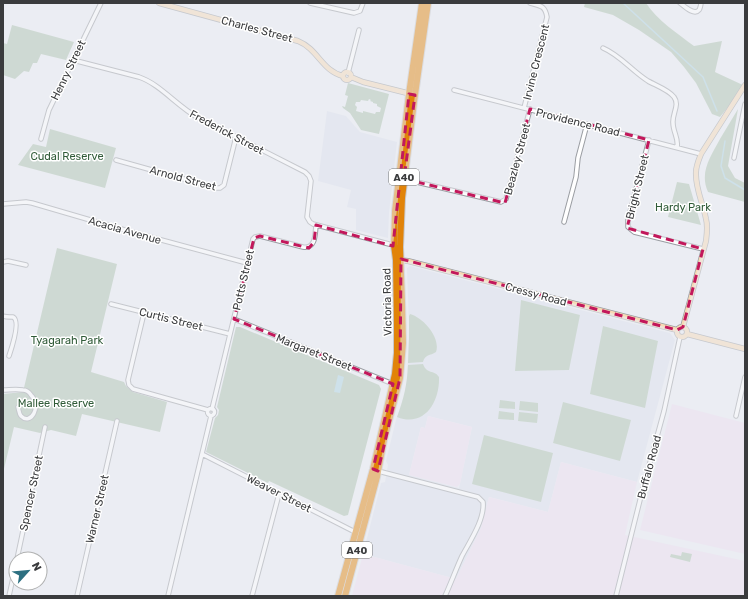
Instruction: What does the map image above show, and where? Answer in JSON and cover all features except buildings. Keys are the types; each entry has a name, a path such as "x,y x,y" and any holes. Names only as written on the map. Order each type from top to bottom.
{"highway":[{"name":"Victoria Road","path":"338,596 355,532 376,470 395,374 398,260 402,198 422,3"},
{"name":"Victoria Road","path":"345,596 400,378 403,336 398,260 394,245 396,205 412,94 428,3"}],"street":[{"name":"Henry Street","path":"41,139 49,110 101,3"},
{"name":"Charles Street","path":"159,3 302,42 312,49 329,70 342,76 345,80 348,80 349,75"},
{"path":"310,3 354,13 360,11 363,3"},
{"path":"418,3 420,15"},
{"name":"Irvine Crescent","path":"524,108 547,17 545,9 542,6 530,3"},
{"path":"680,3 695,12 700,10 701,3"},
{"path":"359,30 349,75 363,82 412,94"},
{"path":"602,48 610,51 646,80 672,93 677,103 672,123 678,143 677,147"},
{"name":"Frederick Street","path":"73,60 144,79 192,114 307,174 310,178 311,184 307,217 310,222 316,225"},
{"path":"683,327 707,231 706,220 698,191 696,172 701,154 717,128 743,93 745,85"},
{"name":"Providence Road","path":"454,90 701,154"},
{"path":"734,158 745,104"},
{"name":"Beazley Street","path":"404,178 501,202 506,199 530,110"},
{"path":"564,222 576,177 578,158 587,124"},
{"name":"Arnold Street","path":"116,160 220,188 224,185 236,137"},
{"name":"Bright Street","path":"649,140 628,220 628,227 634,232 703,249"},
{"name":"Acacia Avenue","path":"3,204 28,202 247,263"},
{"path":"316,225 394,245"},
{"name":"Potts Street","path":"212,409 252,241 255,237 260,236 307,248 314,242 316,225"},
{"name":"Cressy Road","path":"398,260 408,260 677,330"},
{"path":"3,262 8,261 26,264"},
{"name":"Curtis Street","path":"111,304 230,334"},
{"path":"144,313 128,380 129,385 133,389 208,410 212,409 214,414 210,416"},
{"path":"3,316 13,318 17,324 14,341 9,356"},
{"name":"Margaret Street","path":"234,319 393,384"},
{"path":"683,327 680,327 677,330 677,334 680,337 687,334 745,349"},
{"path":"683,327 687,331 687,334"},
{"name":"Buffalo Road","path":"616,596 664,411 680,337"},
{"path":"736,416 745,377"},
{"path":"3,390 24,390 32,396 36,404 36,409 32,416 27,418 23,418 20,415 18,408"},
{"path":"168,596 202,454 210,416 208,414 208,410"},
{"name":"Warner Street","path":"77,596 117,421"},
{"name":"Spencer Street","path":"19,551 45,427"},
{"name":"Weaver Street","path":"202,454 355,532"},
{"path":"376,470 478,497 483,502 483,509 478,527 463,554 445,596"},
{"path":"252,596 279,494"}],"highlighted area":[{"path":"409,94 415,95 404,179 505,203 530,109 649,140 627,228 703,249 683,327 677,330 401,259 400,378 378,471 373,469 393,384 234,319 254,238 260,236 309,248 314,242 316,225 393,246"}],"shaded area":[{"path":"327,111 346,116 360,132 397,142 389,213 388,238 356,230 356,209 347,207 351,190 318,181"},
{"path":"410,266 670,333 675,340 637,482 561,462 548,512 489,497 481,528 456,579 363,554 381,483 385,482 388,465 386,461 407,381 409,327 407,268","holes":["428,416 472,427 459,488 409,475 421,427 425,428"]},
{"path":"672,404 745,423 745,554 640,530"},
{"path":"428,416 472,427 460,484 457,487 409,475 421,427 425,428"},
{"path":"561,462 637,482 625,535 745,561 745,596 352,596 363,554 456,579 481,528 489,497 548,512"}],"green space":[{"path":"585,3 646,3 662,21 694,46 722,41 715,72 745,86 720,117 712,114 696,83 671,52 639,30 613,15 584,7"},
{"path":"12,25 74,42 66,60 41,54 37,63 33,63 29,72 24,71 15,79 3,75 3,43 7,44"},
{"path":"348,83 389,94 379,134 361,130 350,113 342,106 345,107 348,96 345,95","holes":["361,100 371,100 370,101 377,104 377,106 381,108 380,112 376,112 375,114 356,111 356,102 360,102"]},
{"path":"738,109 728,166 735,178 745,183 745,202 708,192 705,178 707,164"},
{"name":"Cudal Reserve","path":"50,129 116,148 105,188 18,165 33,144 46,147"},
{"name":"Hardy Park","path":"677,182 689,184 701,225 668,217"},
{"path":"57,248 117,264 91,372 124,382 133,392 167,402 160,432 82,414 76,436 51,430 40,433 14,427 3,473 3,394 23,392"},
{"path":"521,300 580,315 569,370 515,371"},
{"path":"410,314 426,324 434,335 436,341 436,352 426,356 423,362 408,363"},
{"path":"603,326 658,341 645,408 590,394"},
{"path":"236,327 240,327 379,385 381,389 348,515 344,516 269,481 268,483 206,452 215,418 218,415 219,410 217,407"},
{"path":"423,364 426,370 435,373 439,377 439,386 434,403 423,416 416,419 397,417 405,391 408,365"},
{"path":"500,400 515,402 515,409 499,408"},
{"path":"520,401 538,403 538,412 519,410"},
{"path":"563,402 631,420 620,461 553,443"},
{"path":"499,411 514,413 514,420 498,419"},
{"path":"519,412 538,414 537,423 518,421"},
{"path":"484,435 553,453 541,502 472,484"},
{"path":"682,552 692,554 690,562 670,557 671,554 681,556"}],"water":[{"path":"338,375 344,377 340,393 334,392"}],"waterway":[{"path":"623,3 703,77 717,111"},
{"path":"725,141 721,166 725,178 745,190"}],"park label":[{"name":"Tyagarah Park","path":"67,340"},
{"name":"Mallee Reserve","path":"56,403"}]}
